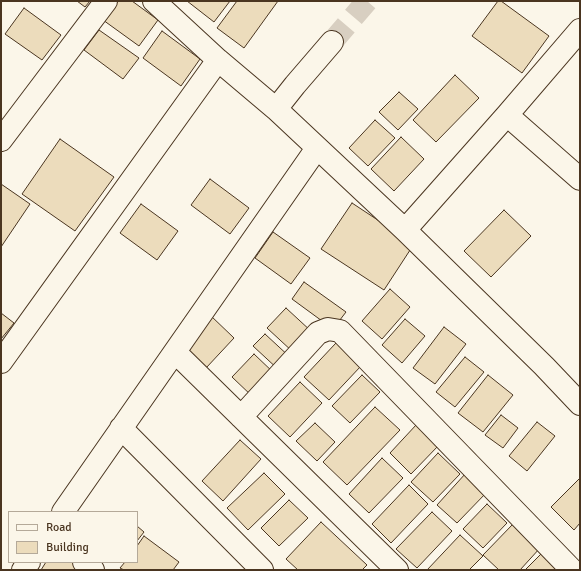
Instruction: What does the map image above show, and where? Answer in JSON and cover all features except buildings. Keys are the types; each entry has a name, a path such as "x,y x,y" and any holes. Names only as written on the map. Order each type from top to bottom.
{"street":[{"path":"1,140 106,1"},
{"path":"154,1 218,60 276,109 405,230 544,366 580,404"},
{"path":"405,230 580,30"},
{"path":"276,109 332,42"},
{"path":"1,362 218,60"},
{"path":"507,115 580,179"},
{"path":"64,511 317,148"},
{"path":"241,417 318,333 328,329 340,331 572,570"},
{"path":"175,352 397,570"},
{"path":"121,428 262,570"},
{"path":"85,563 93,570"}],"tunnel":[{"path":"332,42 367,1"}]}
